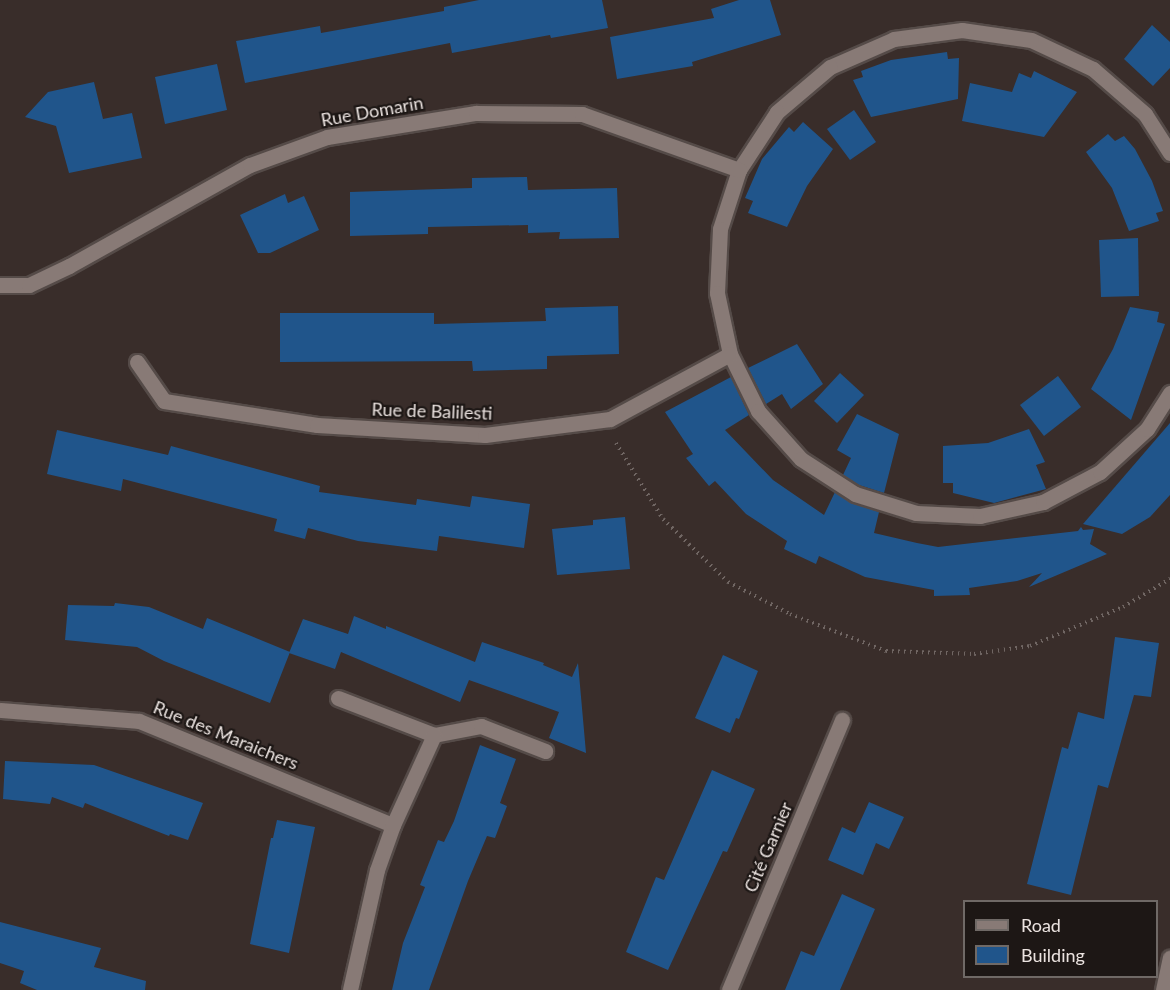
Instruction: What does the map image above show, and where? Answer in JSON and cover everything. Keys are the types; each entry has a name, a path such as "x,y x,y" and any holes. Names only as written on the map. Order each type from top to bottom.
{"street":[{"path":"1170,153 1145,114 1093,69 1031,40 962,30 894,39 830,67 777,112 739,170 720,229 717,292 730,354 758,411 801,459 855,494 916,513 980,516 1043,502 1100,472 1147,429 1170,393"},
{"name":"Rue Domarin","path":"0,285 29,285 69,266 249,165 327,137 476,113 582,114 739,170"},
{"name":"Rue de Balilesti","path":"137,362 164,401 317,425 484,435 610,419 730,354"},
{"path":"338,698 434,735 481,726 546,751"},
{"name":"Rue des Maraichers","path":"0,710 139,721 393,825"},
{"name":"Cité Garnier","path":"729,990 842,720"},
{"path":"350,990 377,870 393,825 434,735"},
{"path":"1163,990 1170,958"}],"path":[{"path":"602,420 663,519 728,582 790,614 886,651 974,654 1030,646 1123,607 1170,579"}],"building":[{"path":"479,0 602,0 608,28 551,38 550,35 452,53 450,43 245,83 236,41 320,26 321,33 444,11 444,7"},
{"path":"739,0 770,0 781,35 692,62 693,66 617,79 610,37 714,18 711,9"},
{"path":"1152,25 1170,42 1170,68 1153,86 1124,59"},
{"path":"947,52 948,59 959,58 958,99 871,117 853,80 863,77 861,71 891,60"},
{"path":"217,64 227,110 165,124 155,77"},
{"path":"1034,71 1077,92 1044,137 962,121 970,83 1012,92 1019,73 1031,78"},
{"path":"94,82 103,119 132,113 142,158 69,173 56,126 25,117 48,92"},
{"path":"854,110 876,142 850,160 827,129"},
{"path":"803,122 833,149 807,186 787,227 748,213 753,201 745,198 762,159 789,127 794,132"},
{"path":"1108,134 1115,141 1124,136 1135,149 1152,181 1163,211 1156,213 1159,221 1129,231 1112,188 1086,152"},
{"path":"527,177 528,190 617,188 619,238 559,239 560,232 528,233 528,225 428,227 428,234 350,236 350,192 472,188 472,178"},
{"path":"285,194 288,203 304,196 319,230 270,253 258,253 240,215"},
{"path":"1138,238 1139,296 1101,297 1099,240"},
{"path":"618,306 619,354 547,356 547,369 473,371 472,361 280,362 280,313 434,313 434,324 546,321 545,308"},
{"path":"1130,307 1159,312 1157,322 1165,324 1131,420 1091,389 1113,349"},
{"path":"797,344 823,384 791,409 782,394 766,404 748,368"},
{"path":"840,373 864,395 837,423 814,401"},
{"path":"1058,376 1081,407 1044,436 1020,405"},
{"path":"731,377 749,415 725,430 773,480 824,515 835,492 852,503 879,512 874,533 917,543 938,547 1078,531 1081,527 1083,530 1094,529 1090,544 1107,554 1029,587 1042,573 1017,581 969,588 970,595 934,596 934,590 865,577 819,556 816,564 784,549 787,541 746,514 715,481 709,486 686,458 693,454 665,412"},
{"path":"857,414 899,434 884,493 859,485 843,475 851,458 837,450"},
{"path":"1170,423 1170,495 1150,517 1122,534 1083,524"},
{"path":"1029,429 1045,462 1036,465 1046,489 994,503 953,493 953,483 943,483 943,446 988,443"},
{"path":"57,430 168,455 171,446 320,486 319,492 416,505 417,499 470,507 472,496 530,504 524,548 439,536 437,551 358,541 308,528 305,539 274,531 277,519 123,479 121,491 47,474"},
{"path":"625,517 630,569 557,575 552,529 593,525 593,520"},
{"path":"115,603 149,607 203,629 207,618 290,652 270,703 164,661 137,647 65,640 68,605 114,606"},
{"path":"354,616 386,629 386,626 475,662 482,642 544,663 543,665 572,677 578,663 586,753 549,738 559,712 469,680 460,702 341,652 335,669 289,653 303,619 348,634"},
{"path":"1115,637 1159,643 1151,697 1134,695 1108,788 1098,785 1071,895 1027,884 1062,747 1068,749 1078,712 1104,719"},
{"path":"723,655 758,671 739,719 736,718 730,733 695,718"},
{"path":"480,745 516,759 500,803 507,806 495,838 487,836 468,881 429,990 392,990 403,943 425,887 420,885 438,840 444,842 454,821"},
{"path":"5,761 94,765 203,803 188,840 170,834 169,836 85,803 83,808 52,797 50,804 3,799"},
{"path":"712,770 755,789 727,852 723,851 668,970 626,952 656,877 664,880"},
{"path":"869,802 904,817 889,849 876,843 863,875 828,860 842,827 855,833"},
{"path":"277,820 315,827 289,953 250,944 271,838 273,838"},
{"path":"842,894 875,909 840,990 785,990 801,951 814,956"},
{"path":"0,922 101,948 94,967 146,981 145,990 37,990 20,983 24,971 0,963"}]}
